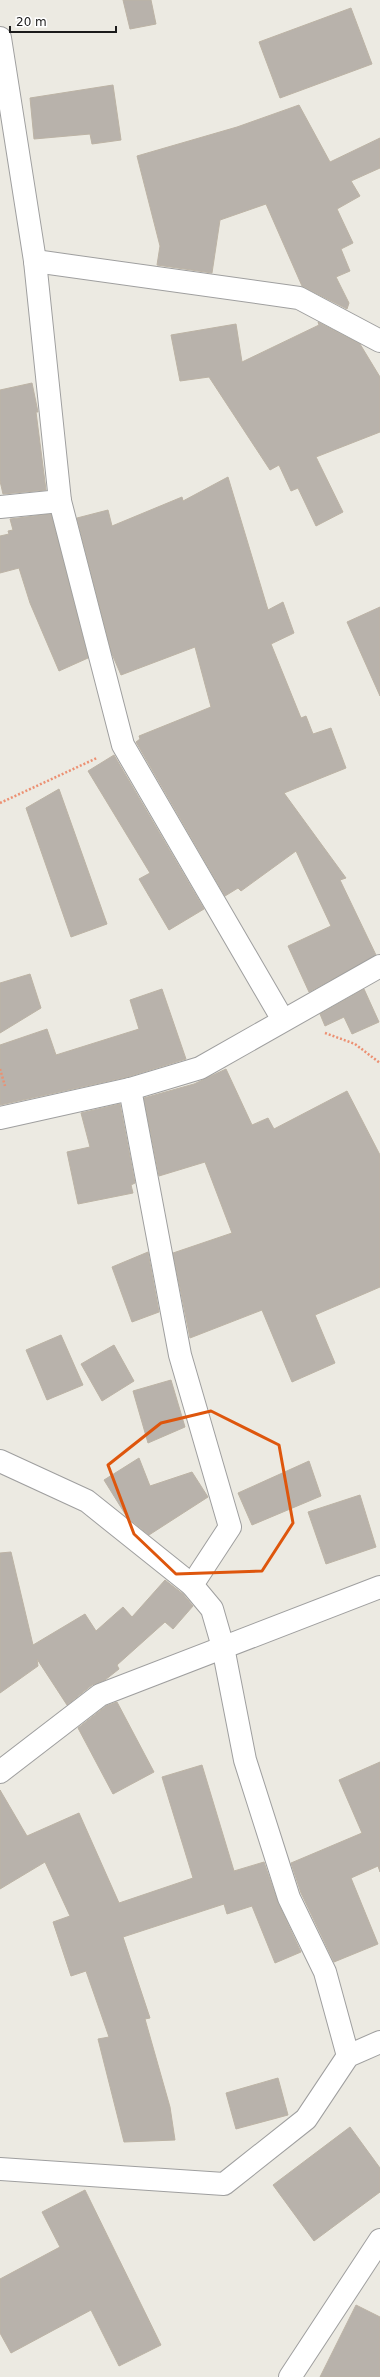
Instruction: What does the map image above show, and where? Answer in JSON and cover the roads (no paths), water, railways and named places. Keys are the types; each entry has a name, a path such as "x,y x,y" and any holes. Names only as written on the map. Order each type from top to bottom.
{"street":[{"path":"0,38 35,261 60,501 123,745 283,1020"},
{"path":"35,261 299,298 380,341"},
{"path":"0,507 60,501"},
{"path":"0,1118 130,1089 200,1068 308,1005 380,966"},
{"path":"130,1089 180,1355 230,1528 192,1585"},
{"path":"0,1461 87,1501 192,1585 212,1609 223,1647 245,1760 289,1898 325,1972 348,2056"},
{"path":"0,1772 100,1695 380,1588"},
{"path":"0,2169 224,2184 306,2119 348,2056 380,2042"},
{"path":"290,2377 380,2240"}]}
